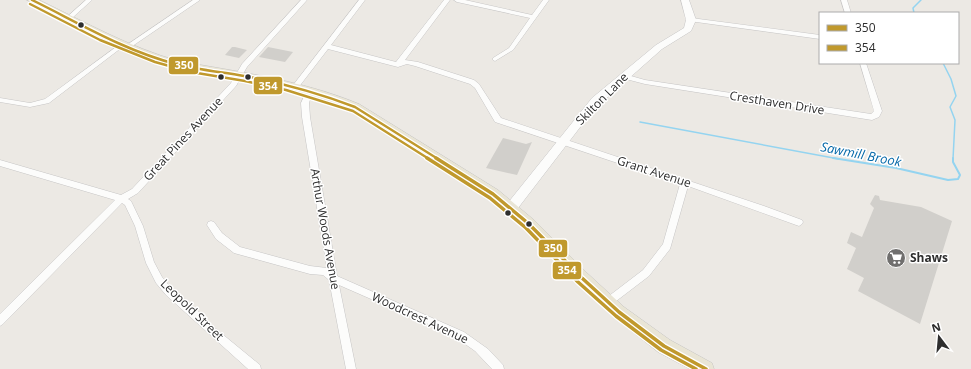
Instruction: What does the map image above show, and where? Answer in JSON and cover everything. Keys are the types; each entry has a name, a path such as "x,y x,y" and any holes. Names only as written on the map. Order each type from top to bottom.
{"main road":[{"path":"32,0 126,45 168,62 296,86 334,98 362,111 493,194 512,208 608,302 639,329 664,346 706,369"}],"street":[{"path":"70,18 89,0"},
{"path":"0,100 30,105 47,101 126,45 196,0"},
{"name":"Great Pines Avenue","path":"0,320 95,224 122,199 135,191 234,84 242,68 304,0"},
{"path":"296,86 362,0"},
{"path":"398,65 447,0"},
{"path":"457,0 533,17"},
{"path":"495,59 511,49 546,0"},
{"path":"685,0 691,20 819,37"},
{"path":"844,0 848,12"},
{"name":"Skilton Lane","path":"512,208 559,145 592,105 659,47 684,33 689,28 691,20"},
{"path":"326,46 398,65 407,62 416,64 472,82 477,86 498,120 546,136 552,142 559,145"},
{"name":"Cresthaven Drive","path":"624,76 645,82 872,117 878,112 863,64"},
{"name":"Arthur Woods Avenue","path":"310,90 305,103 306,117 333,278 351,369"},
{"name":"Grant Avenue","path":"559,145 685,182 799,222"},
{"path":"0,163 122,199"},
{"path":"608,302 646,273 667,246 685,182"},
{"name":"Leopold Street","path":"122,199 128,203 133,212 139,226 150,263 159,280 169,292 195,314 207,327 256,369"},
{"name":"Woodcrest Avenue","path":"211,225 219,236 238,250 310,270 325,271 333,278 467,337 485,353 499,369"}],"building":[{"path":"232,47 247,50 239,58 225,55"},
{"path":"268,47 293,52 285,62 259,57"},
{"path":"503,138 526,144 532,142 517,175 486,168"},
{"name":"Shaws","path":"875,195 879,196 880,200 921,207 952,221 920,324 858,291 864,278 847,269 856,248 847,243 851,232 862,237 874,208 870,204"}],"waterway":[{"name":"Sawmill Brook","path":"914,12 913,8 921,0"},
{"name":"Sawmill Brook","path":"944,64 951,79 956,96 950,107 955,120 953,159"},
{"name":"Sawmill Brook","path":"640,122 837,159"},
{"name":"Sawmill Brook","path":"833,158 837,159"},
{"name":"Sawmill Brook","path":"837,159 896,168 948,180 958,179 960,175 953,162 953,159"}],"transit line":[{"name":"350","path":"32,0 102,36 157,58 184,66 287,85 314,92 355,107 493,194 529,224 582,278 619,312 664,346 706,369"},
{"name":"354","path":"30,4 100,40 155,62 209,76 245,81 286,90 327,101 353,111 490,198 526,228 578,282 616,316 661,350 696,369"}],"place":[{"name":"Shaws","path":"896,258"}]}
